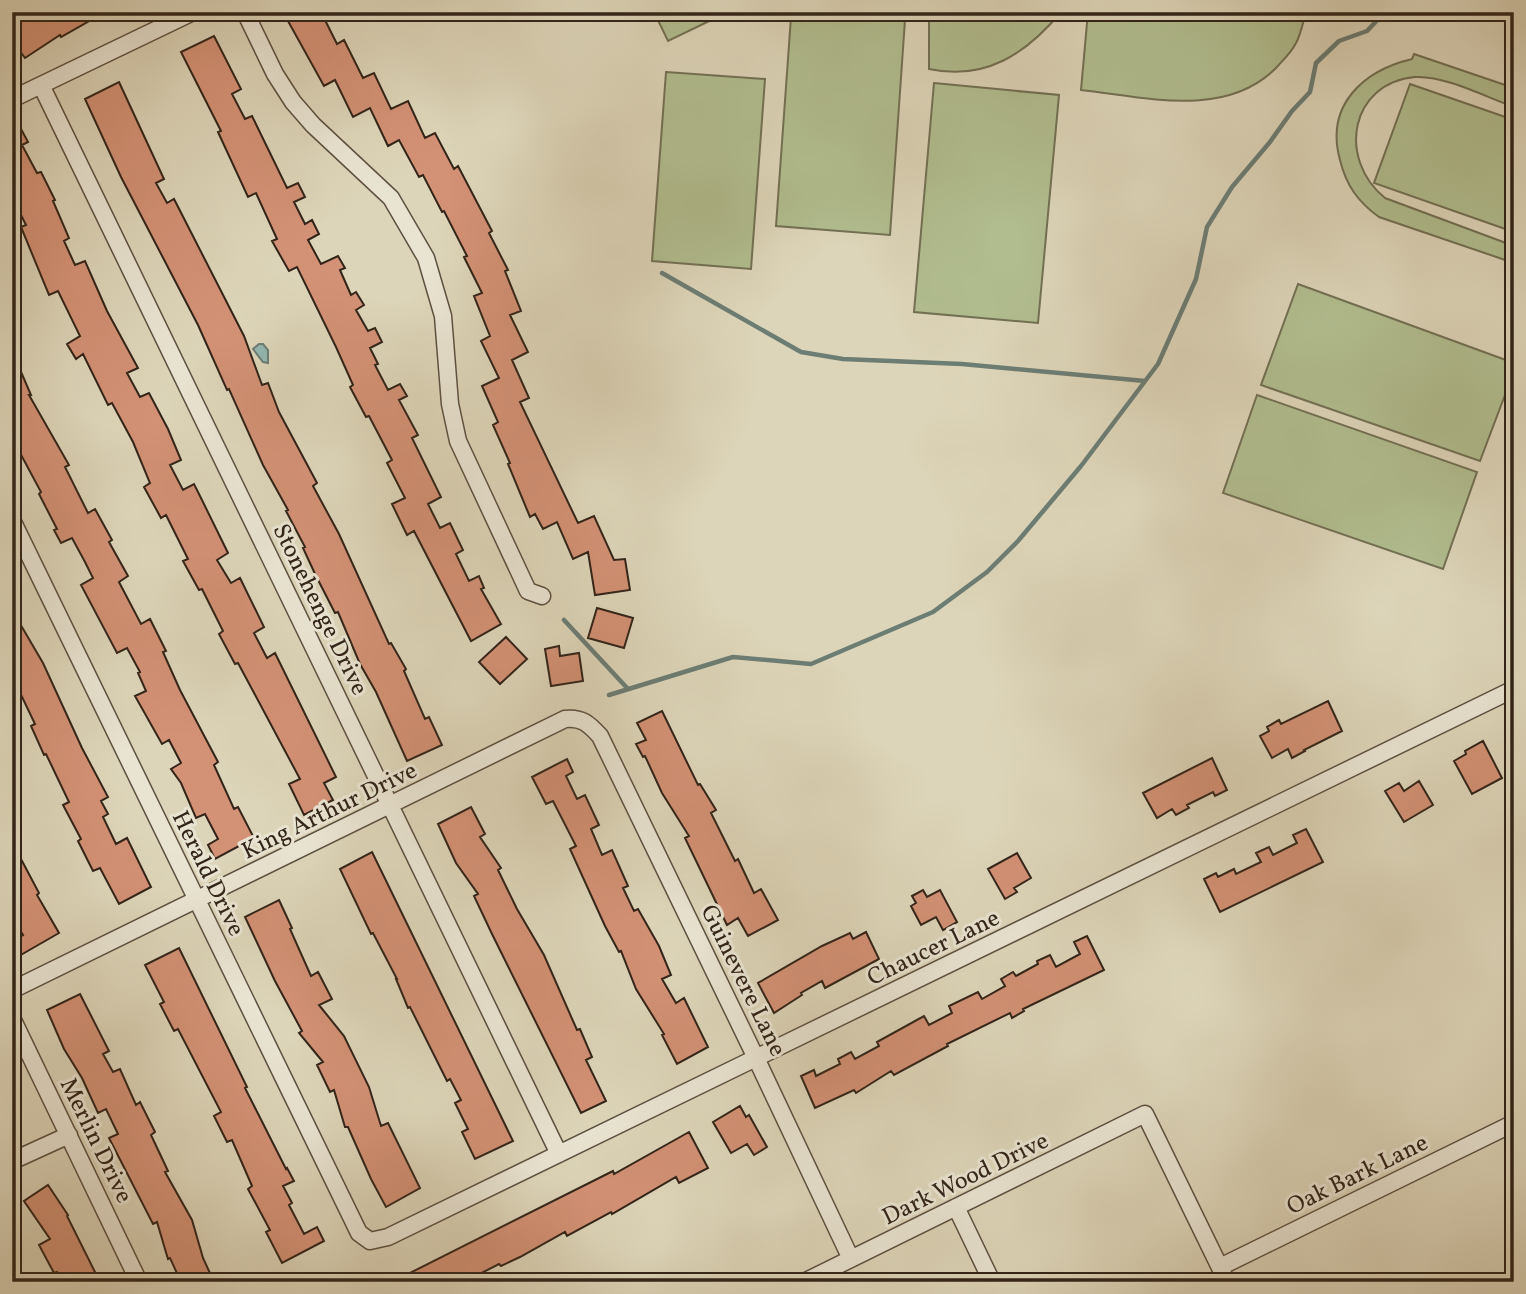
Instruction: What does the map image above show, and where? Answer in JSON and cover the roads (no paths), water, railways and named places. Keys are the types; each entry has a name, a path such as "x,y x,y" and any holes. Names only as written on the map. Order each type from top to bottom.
{"street":[{"path":"12,99 193,12"},
{"path":"244,12 275,74 293,102 391,198 426,258 443,316 450,404 458,441 528,591 542,596"},
{"name":"Stonehenge Drive","path":"41,85 559,1154"},
{"name":"Herald Drive","path":"12,520 359,1233 370,1241"},
{"name":"Chaucer Lane","path":"370,1241 388,1237 1514,689"},
{"name":"King Arthur Drive","path":"12,990 565,719 578,718 590,724"},
{"name":"Guinevere Lane","path":"590,724 600,736 850,1259"},
{"name":"Merlin Drive","path":"12,1018 139,1282"},
{"name":"Dark Wood Drive","path":"804,1282 1145,1114 1224,1274"},
{"name":"Oak Bark Lane","path":"1224,1274 1514,1122"},
{"path":"12,1161 69,1135"},
{"path":"956,1207 992,1282"}],"water":[{"path":"263,344 268,350 268,363 263,362 253,349"}],"waterway":[{"path":"609,695 733,657 811,664 933,612 987,572 1018,541 1081,466 1158,364 1196,279 1207,227 1232,187 1310,92 1316,63 1339,41 1367,31 1385,12"},
{"path":"662,273 801,352 843,359 962,364 1145,381"},
{"path":"564,620 628,689"}]}
